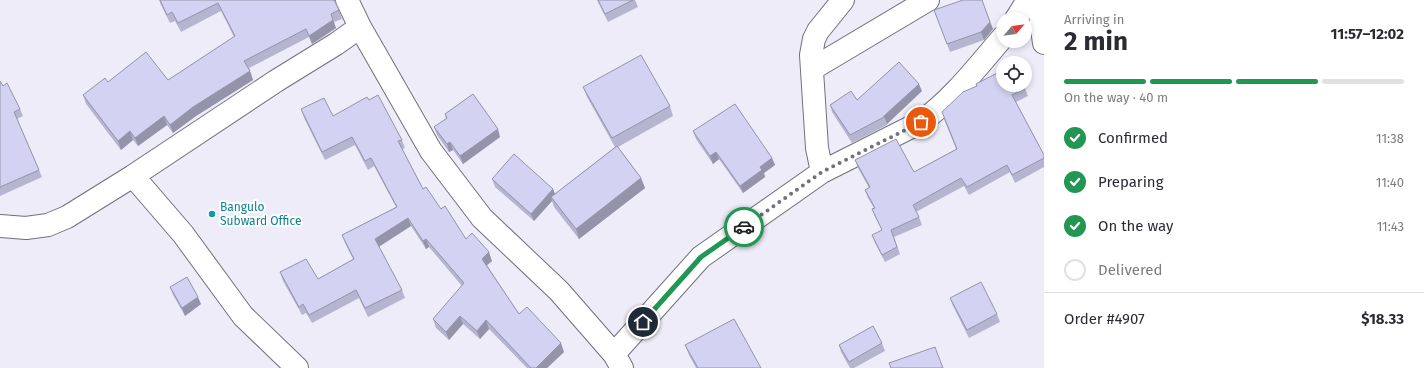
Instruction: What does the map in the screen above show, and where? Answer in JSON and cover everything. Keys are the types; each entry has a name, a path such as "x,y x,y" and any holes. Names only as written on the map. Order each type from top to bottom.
{"street":[{"path":"347,0 360,27 431,151 482,218 559,291 618,361 701,257 822,172 921,122 931,115 965,81 996,45"},
{"path":"822,172 817,148 811,55 814,39 818,31 843,0"},
{"path":"812,69 928,0"},
{"path":"1020,12 1028,0"},
{"path":"1038,0 1044,43"},
{"path":"0,226 26,228 48,225 67,217 133,176 360,27"},
{"path":"133,176 183,234 244,316 297,368"}],"building":[{"path":"160,0 334,0 339,10 331,14 333,20 309,36 306,29 244,61 250,71 193,107 170,125 164,116 135,138 130,131 118,141 83,95 105,78 108,82 146,52 168,80 235,36 218,3 178,23 172,12 167,15"},
{"path":"598,0 633,0 605,14"},
{"path":"963,0 982,0 990,22 981,32 947,44 934,10"},
{"path":"641,55 670,106 612,138 583,87"},
{"path":"899,62 919,84 884,117 850,135 830,105 851,91 857,100"},
{"path":"996,74 996,92 1018,92 1012,95 1044,155 1044,158 1012,175 1007,165 967,187 961,178 913,205 919,217 891,230 897,247 882,255 872,235 882,230 872,209 875,208 865,190 870,187 855,160 896,139 914,172 957,149 942,112 963,92 977,86 976,84"},
{"path":"0,81 3,86 7,83 20,109 14,112 39,170 0,187"},
{"path":"473,94 498,129 460,156 450,142 447,144 434,127 447,118 445,114"},
{"path":"378,95 402,140 398,141 423,189 426,187 441,209 445,206 466,239 472,233 489,252 482,259 519,314 527,307 561,343 536,368 531,368 486,320 477,331 460,316 446,332 433,319 464,283 426,239 423,241 408,218 375,239 402,290 365,308 356,290 309,315 303,304 299,307 280,272 306,259 318,279 354,259 342,235 397,207 371,158 365,161 352,137 322,152 301,109 324,98 333,116 367,97 369,100"},
{"path":"735,104 772,158 760,167 762,170 740,186 716,152 710,156 693,131"},
{"path":"617,146 641,178 576,229 551,197"},
{"path":"514,154 553,189 531,214 492,179"},
{"path":"187,277 198,297 182,308 170,287"},
{"path":"981,282 997,314 967,330 950,298"},
{"path":"734,319 761,368 698,368 685,345"},
{"path":"873,326 882,343 849,362 839,345"},
{"path":"935,347 943,368 891,368 889,363"}],"way so far":[{"path":"744,227 822,172 921,122"}],"place":[{"name":"Bangulo Subward Office","path":"212,214"}],"route":[{"path":"643,322 701,257 744,227"}]}
